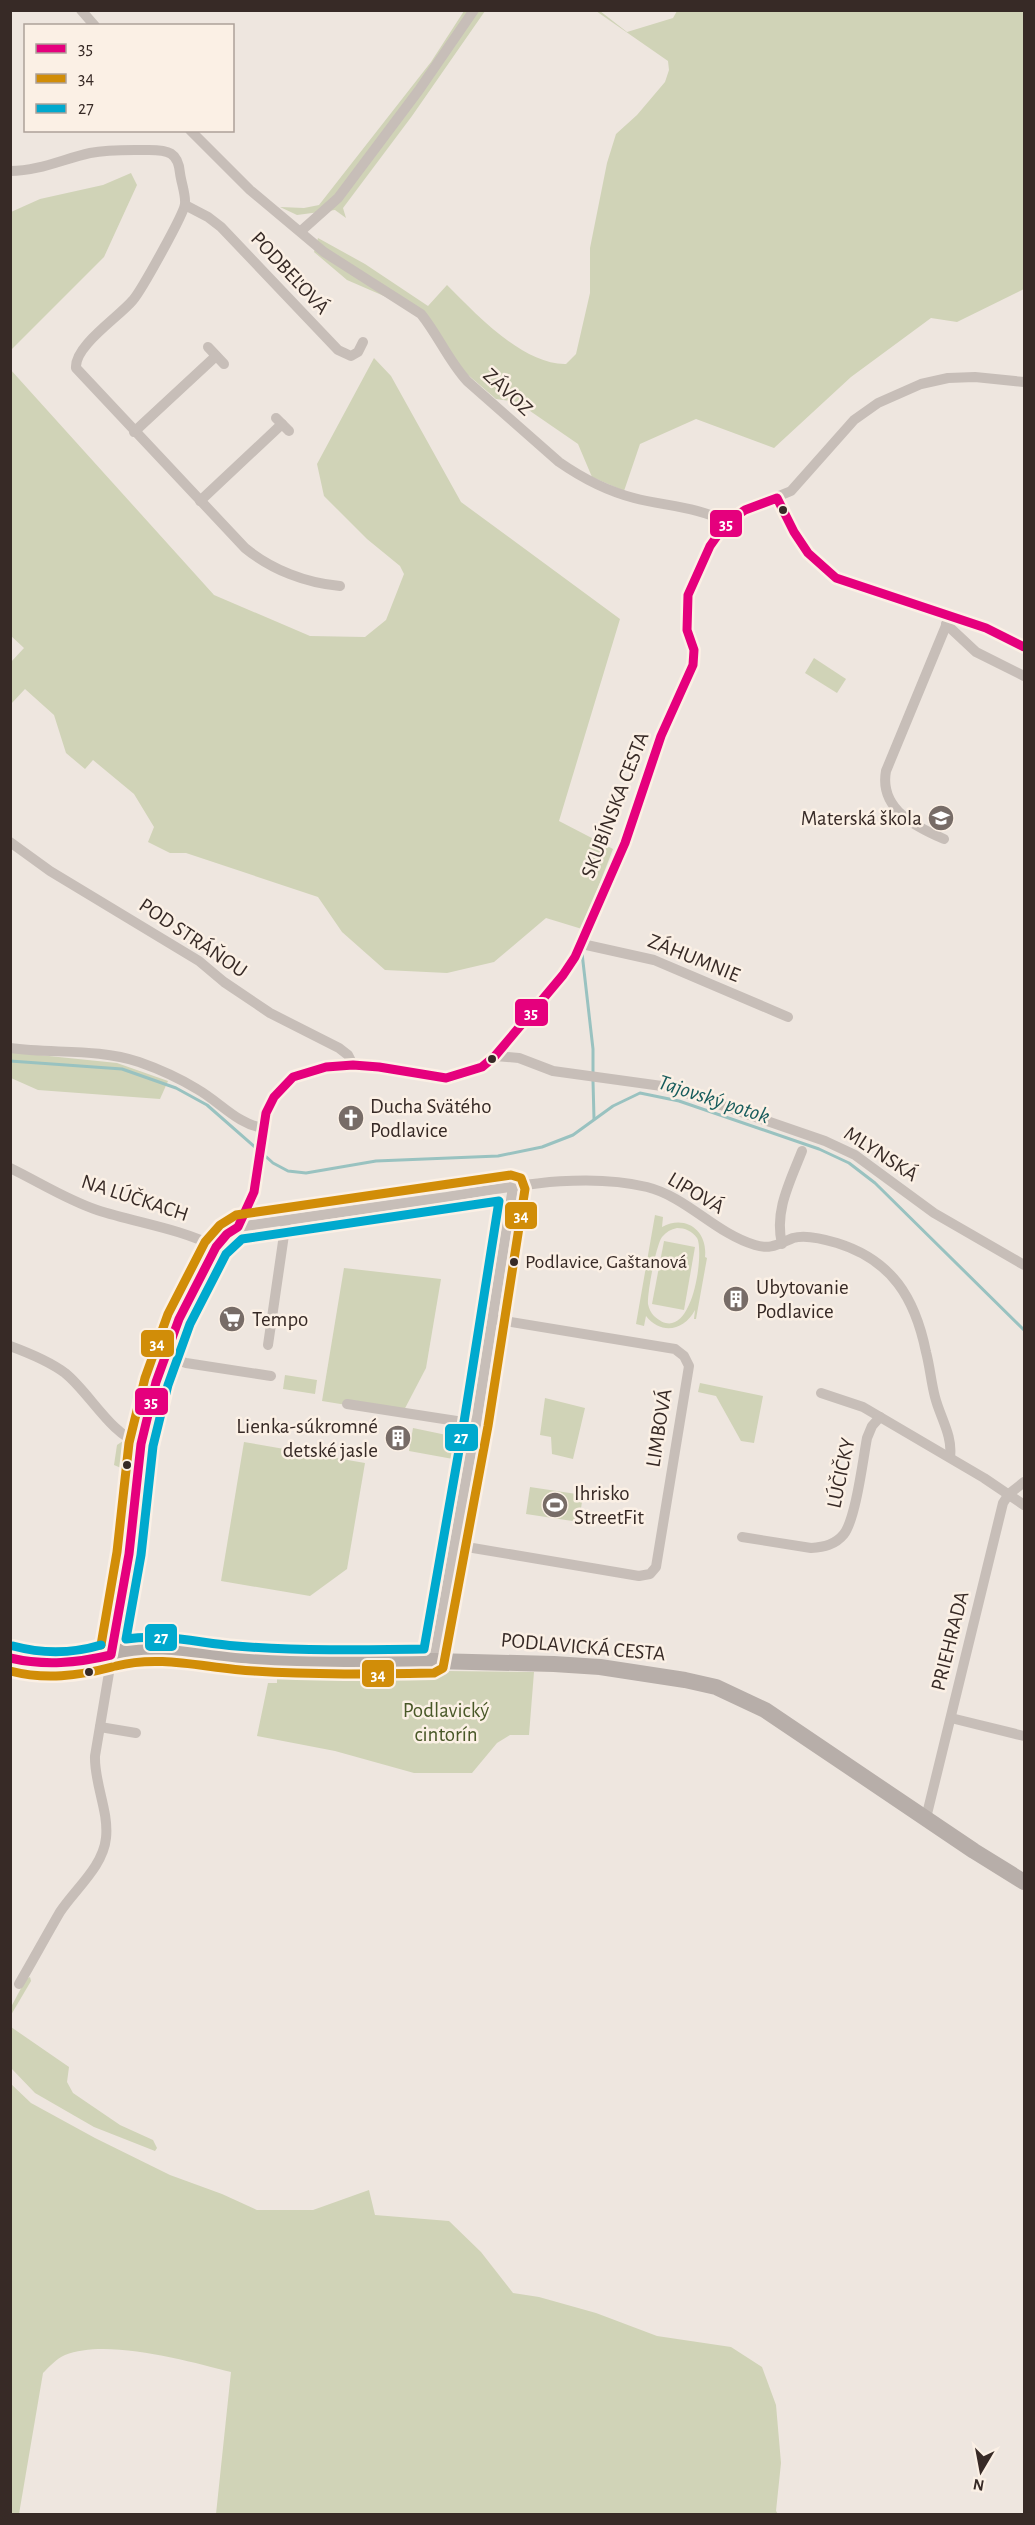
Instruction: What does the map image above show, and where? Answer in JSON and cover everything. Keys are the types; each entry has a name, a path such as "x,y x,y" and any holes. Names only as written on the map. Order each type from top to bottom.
{"main road":[{"name":"PODLAVICKÁ CESTA","path":"10,1658 37,1664 72,1664 148,1648 231,1658 300,1662 434,1661 600,1667 675,1678 716,1687 765,1710 1024,1882"}],"street":[{"path":"81,10 93,24"},
{"path":"301,231 338,198 419,90 474,10"},
{"name":"ZÁVOZ","path":"192,132 250,190 346,268 421,314 432,328 454,367 541,448 574,472 619,494 703,511 727,522"},
{"path":"10,171 51,165 93,153 165,150 178,160 185,205 141,290 80,351 75,362 78,373 237,541 260,559 309,581 340,586"},
{"name":"PODBEĽOVÁ","path":"185,205 221,227 338,350 351,356 358,352 363,342"},
{"path":"134,432 216,356"},
{"name":"SKUBÍNSKA CESTA","path":"238,1227 254,1192 266,1113 274,1096 293,1077 326,1067 353,1065 446,1078 482,1066 495,1056 563,975 582,944 625,843 661,736 693,665 694,650 687,630 688,595 710,546 727,522 745,510 791,491 860,415 878,403 911,388 961,376 1024,382"},
{"path":"200,501 283,425"},
{"path":"777,498 794,534 822,569 846,582 948,620 986,628 1024,647"},
{"path":"948,620 976,652 1024,676"},
{"path":"944,839 904,819 887,793 884,781 886,771 948,620"},
{"name":"POD STRÁŇOU","path":"10,842 50,871 198,961 224,982 270,1013 339,1048 348,1054 353,1065"},
{"name":"ZÁHUMNIE","path":"582,944 654,960 788,1017"},
{"path":"10,1048 38,1052 99,1052 138,1062 197,1089 246,1124 264,1128"},
{"name":"MLYNSKÁ","path":"495,1056 519,1058 553,1071 669,1087 825,1141 855,1155 934,1213 1024,1265"},
{"path":"782,1244 779,1232 780,1209 802,1151"},
{"name":"NA LÚČKACH","path":"10,1168 97,1210 198,1238 216,1247"},
{"name":"LIPOVÁ","path":"238,1227 513,1187 565,1182 613,1183 648,1188 674,1198 722,1231 765,1247 775,1248 794,1238 806,1237 838,1243 868,1256 890,1272 908,1298 920,1328 935,1399 949,1437 950,1457"},
{"path":"434,1661 476,1424 513,1187"},
{"path":"268,1345 286,1221"},
{"path":"19,1984 69,1899 99,1860 106,1840 95,1764 129,1554 141,1444 165,1356 179,1319 216,1247 226,1234 238,1227"},
{"name":"LIMBOVÁ","path":"455,1545 639,1576 650,1574 656,1567 689,1366 684,1356 675,1350 493,1319"},
{"path":"10,1346 47,1362 66,1374 119,1430 141,1444"},
{"path":"165,1356 186,1362 271,1376"},
{"name":"LÚČIČKY","path":"742,1537 811,1548 831,1545 839,1539 849,1524 867,1438 872,1426 880,1417 854,1402 821,1393"},
{"path":"347,1404 476,1424"},
{"path":"880,1417 950,1457 1024,1505"},
{"path":"1009,1494 1024,1482"},
{"name":"PRIEHRADA","path":"926,1818 1003,1503 1009,1494"},
{"path":"951,1718 1024,1736"},
{"path":"100,1727 136,1733"}],"green space":[{"path":"464,11 485,11 412,116 343,208 346,218 335,210 297,215 280,207 304,208 319,205 431,62"},
{"path":"596,11 600,11 627,32 673,18 677,11 1024,11 1024,289 957,322 931,318 851,377 774,448 696,419 640,444 624,491 592,477 578,444 517,402 496,399 460,368 440,335 407,306 347,280 314,252 318,238 365,264 428,306 447,285 486,323 517,347 550,362 566,364 576,354 590,293 590,248 607,163 616,134 637,115 665,82 669,70 668,61"},
{"path":"131,173 137,185 104,257 11,350 11,212 40,199 103,185"},
{"path":"374,358 391,376 461,502 620,619 559,821 613,849 582,929 546,918 494,962 447,973 385,970 342,932 318,897 186,853 170,853 148,842 154,827 134,794 93,760 85,769 66,753 54,715 25,689 11,704 11,662 24,648 10,635 10,369 214,595 310,636 365,637 386,620 404,574 400,566 367,539 324,496 317,464"},
{"path":"814,658 846,679 837,693 805,673"},
{"path":"10,1052 117,1063 168,1081 160,1099 38,1090 11,1078"},
{"path":"655,1215 663,1217 662,1227 679,1222 693,1227 703,1239 707,1258 696,1319 694,1319 695,1310 685,1322 672,1328 658,1326 646,1316 644,1326 636,1324","holes":["677,1228 686,1229 697,1238 699,1261 693,1295 686,1310 678,1320 667,1323 651,1312 648,1304 649,1290 662,1237"]},
{"path":"664,1241 695,1247 684,1310 652,1304"},
{"path":"344,1268 441,1279 426,1368 402,1414 322,1401"},
{"path":"285,1375 317,1380 315,1394 283,1389"},
{"path":"700,1383 763,1396 754,1443 741,1441 716,1396 698,1392"},
{"path":"545,1398 585,1408 573,1459 552,1454 551,1437 540,1435"},
{"path":"413,1428 456,1437 453,1459 409,1451"},
{"path":"123,1441 121,1468 114,1465 117,1445"},
{"path":"244,1442 365,1463 347,1569 310,1596 221,1581"},
{"name":"Ihrisko StreetFit","path":"530,1487 583,1495 579,1522 526,1514"},
{"name":"Podlavický cintorín","path":"277,1669 534,1672 529,1735 510,1735 497,1743 472,1773 414,1773 335,1751 257,1736 268,1683 277,1683"},
{"path":"30,1977 31,1981 11,2015 11,2007 26,1979"},
{"path":"11,2027 69,2067 67,2082 73,2093 120,2125 153,2140 157,2148 155,2151 94,2127 35,2093 11,2068"},
{"path":"10,2083 31,2103 95,2138 170,2175 257,2210 313,2210 369,2190 375,2215 449,2221 481,2252 513,2293 539,2297 596,2313 657,2336 731,2347 762,2367 776,2405 781,2463 776,2511 778,2514 216,2514 231,2372 148,2353 103,2349 82,2350 65,2355 56,2360 43,2373 19,2514 11,2514"}],"waterway":[{"path":"582,953 593,1049 593,1074"},
{"name":"Tajovský potok","path":"10,1061 122,1069 176,1088 207,1105 257,1149"},
{"path":"593,1081 594,1119"},
{"name":"Tajovský potok","path":"262,1153 273,1163 288,1171 306,1173 376,1161 498,1156 542,1147 573,1135 613,1106 640,1093 679,1101 819,1149 849,1163 875,1183 1024,1330"}],"transit line":[{"name":"35","path":"10,1658 36,1662 61,1662 111,1655 129,1554 141,1444 156,1382 179,1319 216,1247 227,1234 238,1227 254,1192 266,1113 274,1097 293,1077 326,1067 353,1065 379,1067 446,1078 482,1067 495,1056 563,975 575,957 625,843 661,736 693,665 694,650 687,630 688,595 710,546 727,522 745,510 777,498 794,532 808,553 836,578 986,628 1024,647"},
{"name":"34","path":"101,1645 117,1552 129,1443 145,1378 168,1314 205,1242 220,1225 236,1215 511,1175 521,1178 525,1189 488,1426 443,1668 434,1673 344,1674 237,1670 150,1661 116,1666"},
{"name":"27","path":"499,1201 464,1422 424,1649 283,1649 154,1637 126,1639 141,1555 153,1446 168,1385 190,1324 226,1254 242,1239 499,1201"},
{"name":"27","path":"13,1646 57,1652 101,1645"},
{"name":"34","path":"10,1671 61,1676 112,1667"}],"place":[{"name":"Materská škola","path":"941,818"},
{"name":"Ducha Svätého Podlavice","path":"351,1118"},
{"name":"Podlavice, Gaštanová","path":"514,1262"},
{"name":"Ubytovanie Podlavice","path":"736,1299"},
{"name":"Tempo","path":"232,1319"},
{"name":"Lienka-súkromné detské jasle","path":"398,1438"},
{"name":"Ihrisko StreetFit","path":"555,1505"}]}
